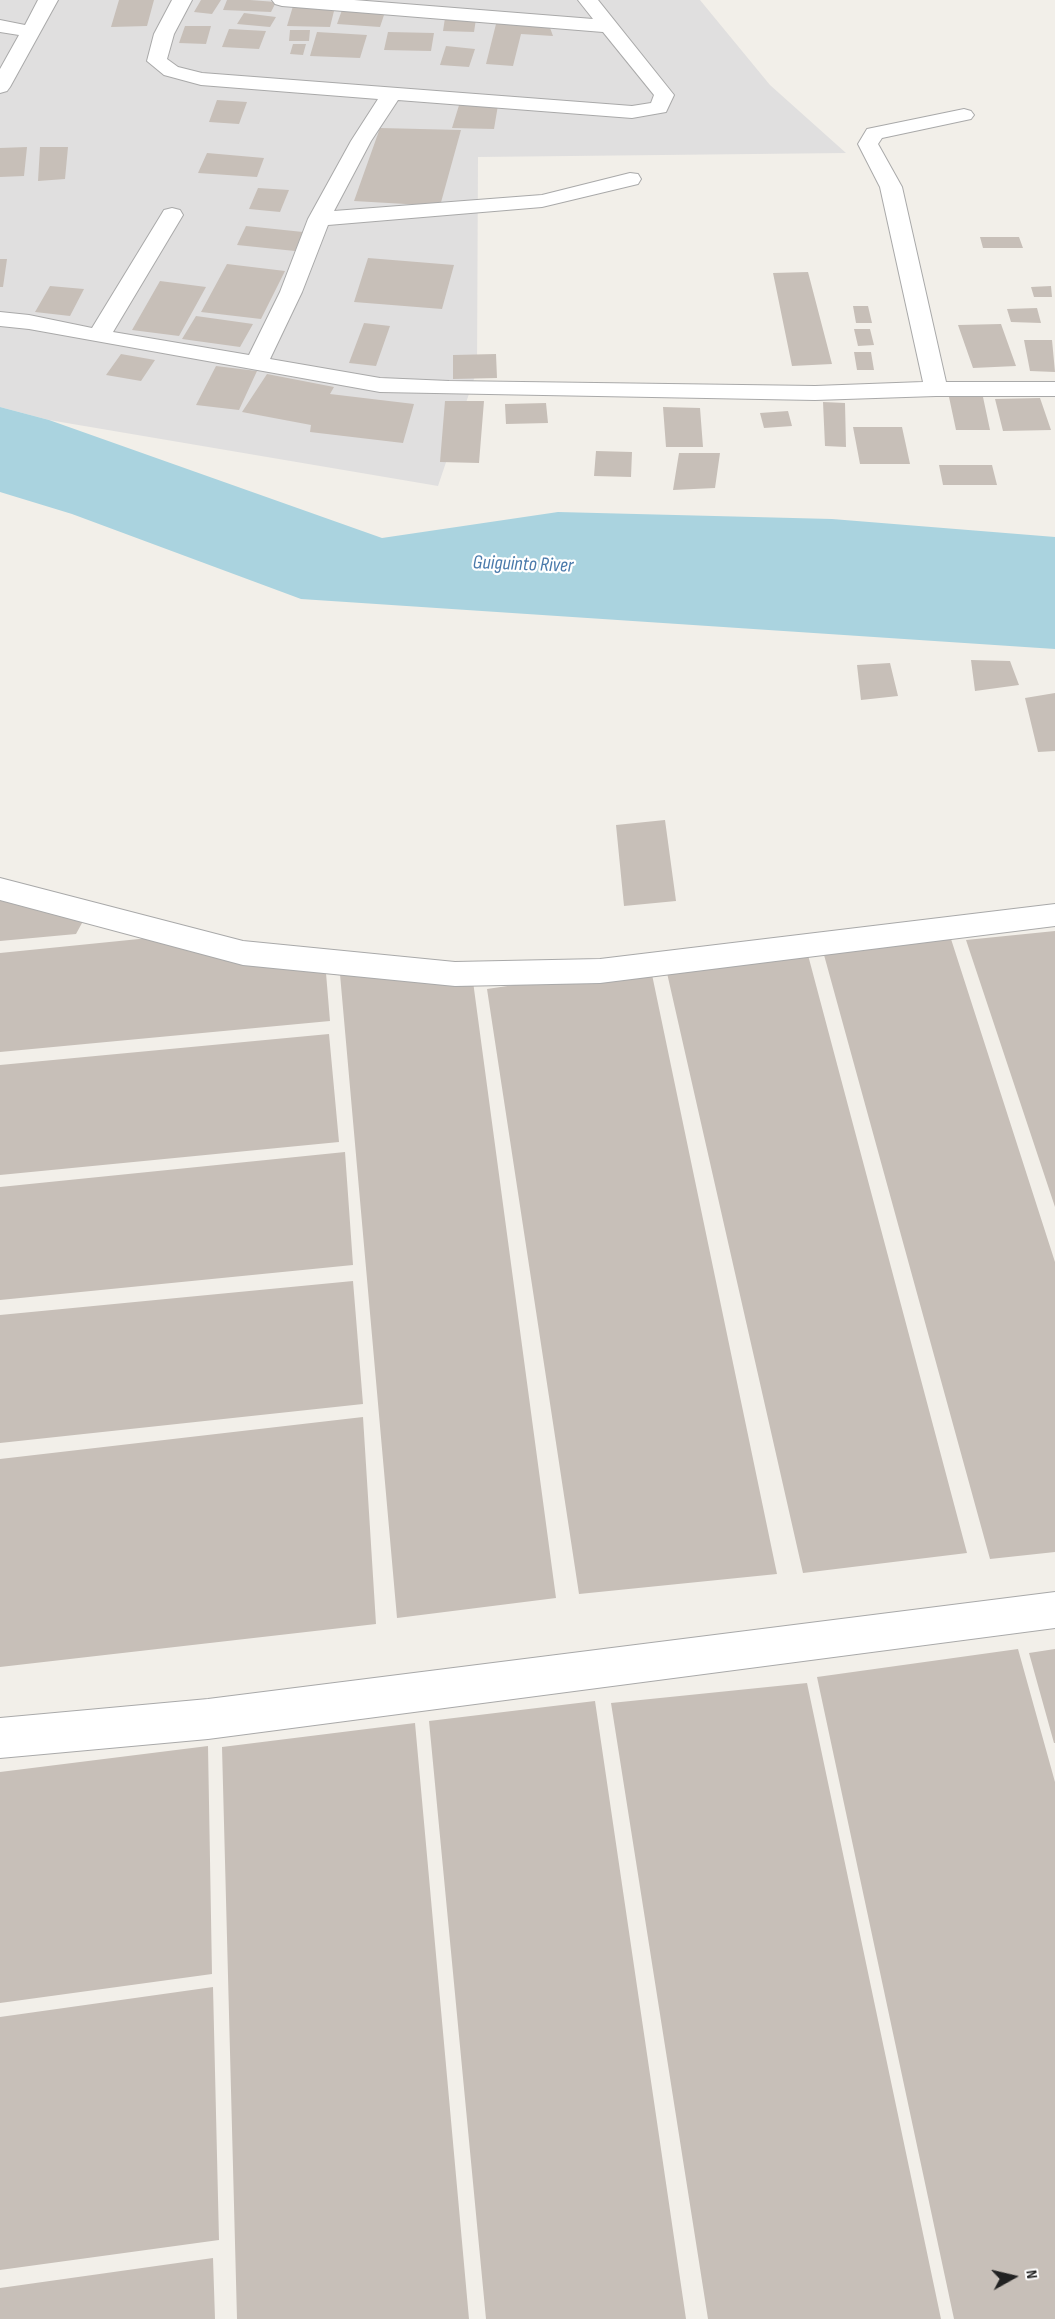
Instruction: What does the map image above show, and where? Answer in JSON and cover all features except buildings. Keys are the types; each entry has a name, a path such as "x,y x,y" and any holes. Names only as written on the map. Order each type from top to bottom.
{"street":[{"path":"0,87 48,0"},
{"path":"182,0 164,34 157,61 171,70 201,79 632,112 659,108 664,94 588,0"},
{"path":"282,0 608,26"},
{"path":"0,26 31,32"},
{"path":"256,364 291,292 319,219 361,141 391,95"},
{"path":"936,389 891,187 868,144 874,133 964,115"},
{"path":"319,219 542,201 630,179"},
{"path":"99,336 172,215"},
{"path":"0,319 29,322 380,385 815,393 936,389 1055,389"},
{"path":"0,888 243,953 454,974 600,971 1055,915"},
{"path":"0,1738 208,1719 1055,1610"}],"shaded area":[{"path":"0,0 700,0 770,85 846,153 478,157 477,370 438,486 49,420 0,407"}],"water":[{"name":"Guiguinto River","path":"0,407 49,420 382,538 558,512 832,519 1055,537 1055,649 301,599 72,514 0,492"}]}
